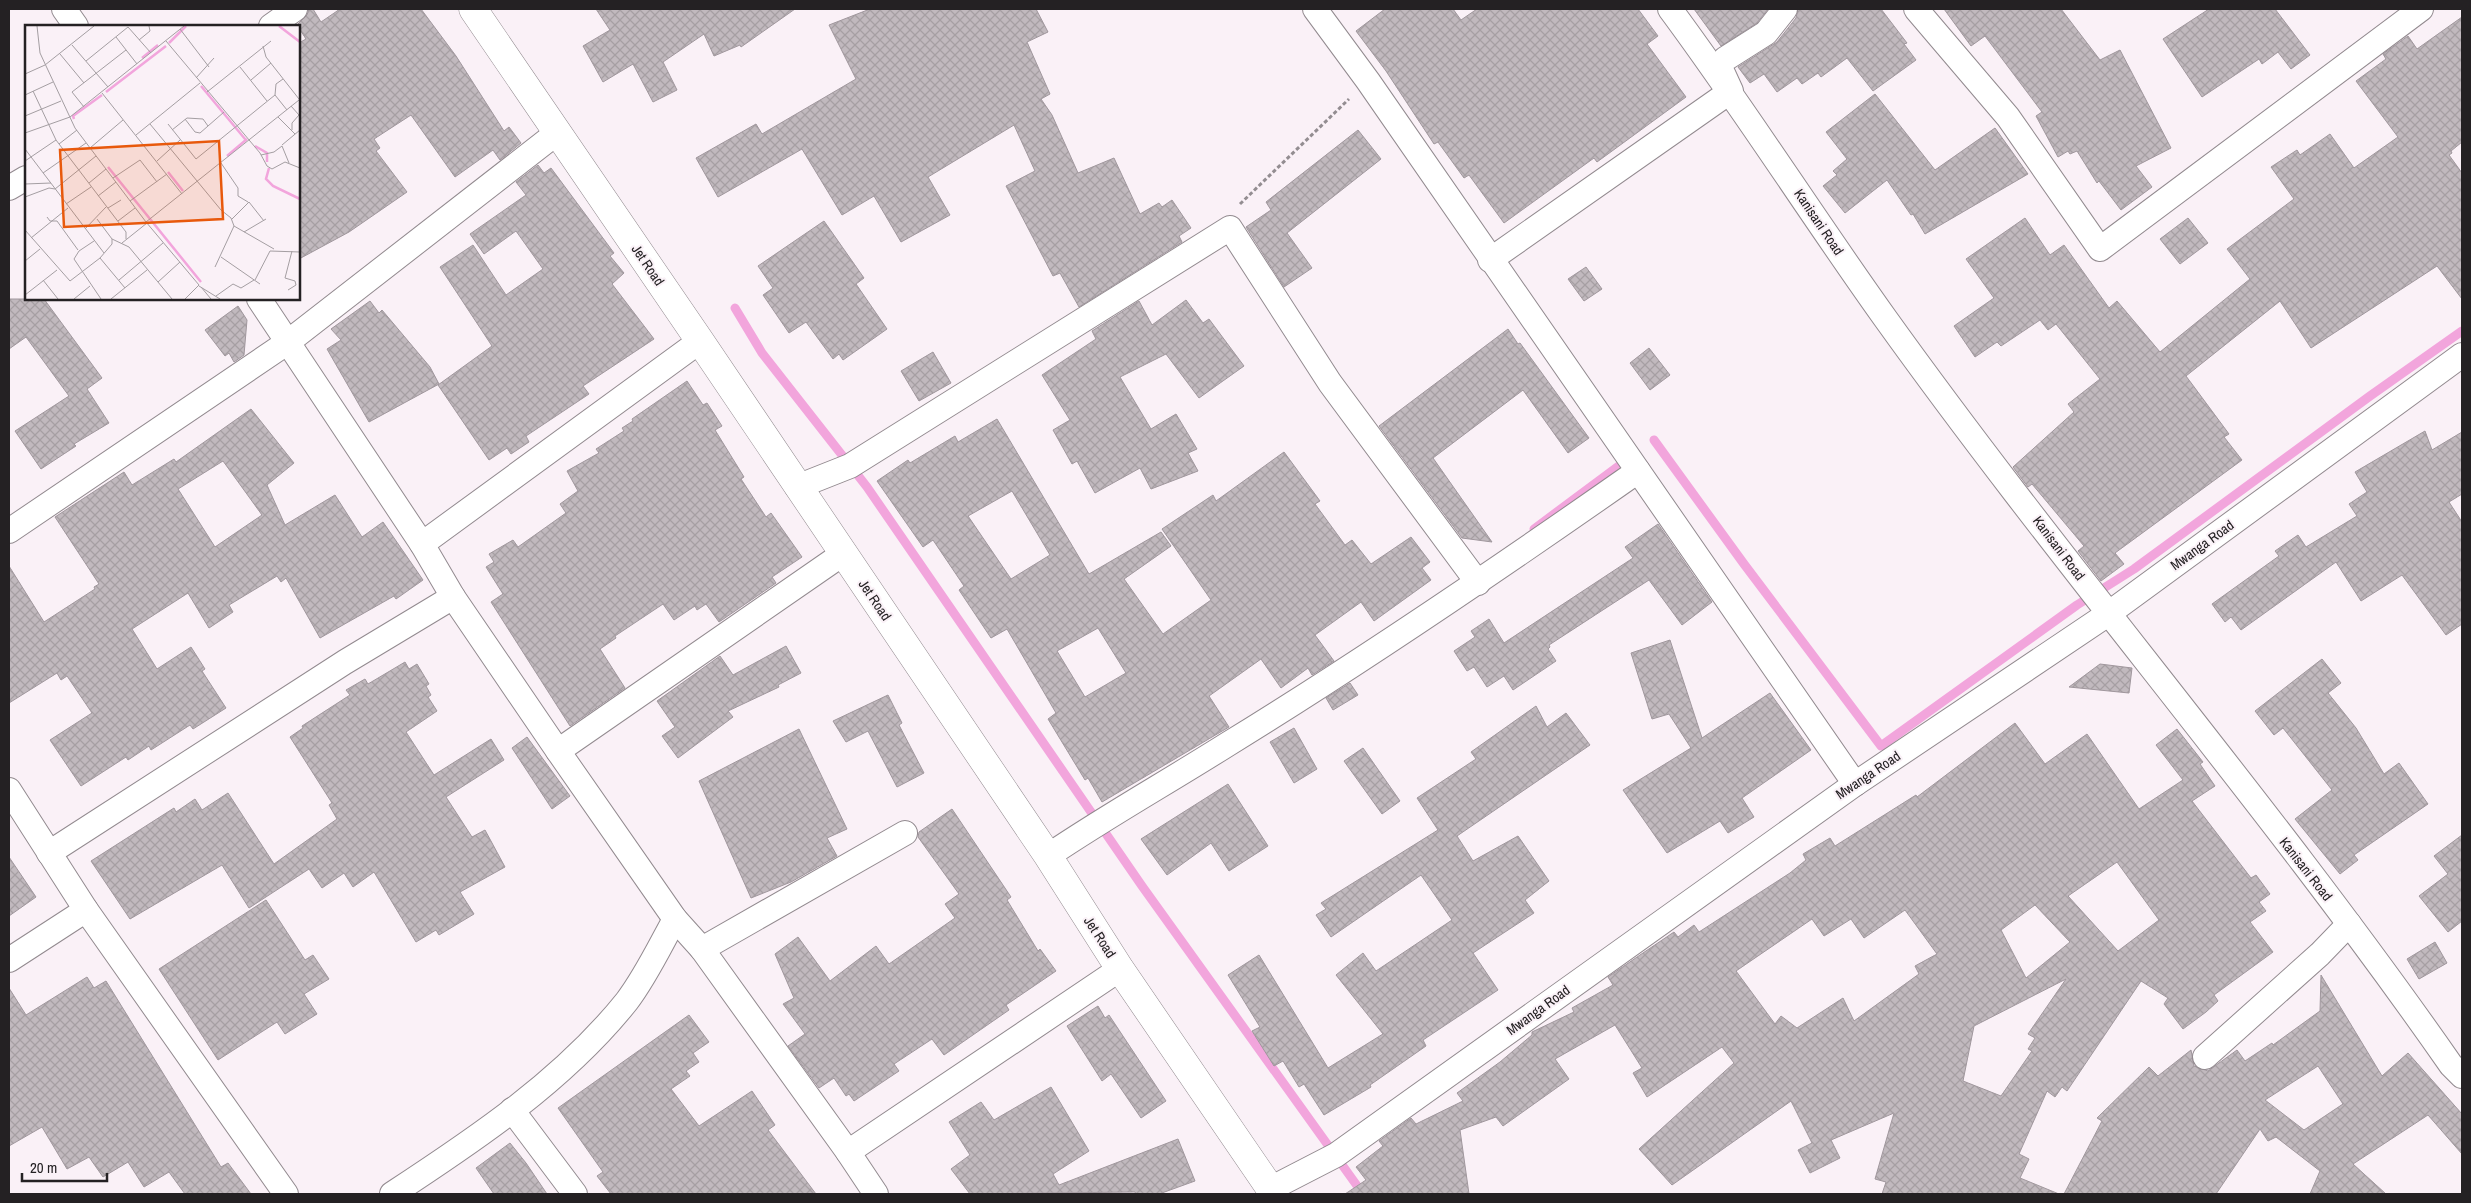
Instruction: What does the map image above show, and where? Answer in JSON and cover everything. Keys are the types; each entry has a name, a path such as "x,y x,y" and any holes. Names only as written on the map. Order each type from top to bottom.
{"main road":[{"name":"Jet Road","path":"473,9 700,341 797,487 844,553 1048,856 1120,969 1272,1192"}],"street":[{"path":"64,9 75,25"},
{"path":"272,25 294,9"},
{"path":"1315,9 1368,81 1490,260 1855,784"},
{"name":"Kanisani Road","path":"1670,9 1731,91 1885,318 2108,614 2386,971 2450,1065 2462,1076"},
{"path":"1490,260 1731,91 1720,67 1725,59 1766,33 1785,9"},
{"path":"1916,9 2008,117 2100,249 2421,9"},
{"path":"9,531 288,342 558,132"},
{"path":"9,188 25,179"},
{"path":"797,487 850,466 1230,228 1330,383 1478,583"},
{"path":"260,300 422,544 453,597 558,751 675,919 702,949 876,1194"},
{"path":"422,544 700,341"},
{"name":"Mwanga Road","path":"1272,1192 1336,1155 1855,784 2108,614 2462,355"},
{"path":"1048,856 1098,822 1228,744 1478,583 1638,471"},
{"path":"558,751 844,553"},
{"path":"48,853 320,677 453,597"},
{"path":"9,790 86,910 286,1194"},
{"path":"702,949 904,833"},
{"path":"9,960 86,910"},
{"path":"392,1194 512,1110 554,1076 596,1038 628,999 675,919"},
{"path":"2205,1056 2320,954 2349,924"},
{"path":"848,1152 1120,969"},
{"path":"512,1110 575,1194"}],"path":[{"path":"1230,228 1241,202 1368,81"}],"building":[{"path":"309,9 313,9 321,22 340,9 421,9 456,56 504,131 509,127 521,143 500,160 493,150 455,177 411,115 374,139 380,148 376,151 407,192 349,232 300,258 300,42 306,39 300,30 300,25 297,25 307,15"},
{"path":"596,9 795,9 741,47 740,45 714,56 704,34 663,62 677,90 653,102 633,64 603,82 583,46 610,30"},
{"path":"870,9 1036,9 1048,32 1027,42 1050,94 1041,99 1052,115 1078,173 1114,158 1140,214 1159,203 1162,207 1172,200 1191,228 1179,236 1182,242 1079,307 1060,273 1053,276 1006,186 1035,171 1014,125 928,177 950,215 901,242 874,196 842,215 802,149 718,197 696,158 756,124 762,134 856,79 829,25"},
{"path":"1385,9 1453,9 1461,20 1477,9 1638,9 1658,36 1647,44 1686,97 1597,162 1594,158 1504,223 1469,175 1464,178 1438,142 1434,144 1386,71 1356,31"},
{"path":"1694,9 1768,9 1757,23 1721,46"},
{"path":"1798,9 1881,9 1907,43 1904,44 1916,60 1873,91 1847,58 1821,77 1818,73 1802,84 1797,78 1777,92 1764,74 1750,83 1738,67 1777,42 1796,18"},
{"path":"1944,9 2061,9 2100,60 2120,50 2171,148 2136,166 2152,187 2121,210 2099,181 2097,183 2077,151 2070,154 2068,151 2058,157 2036,116 2042,112 1985,36 1971,46"},
{"path":"2209,9 2275,9 2310,55 2291,69 2278,52 2262,64 2259,59 2202,97 2163,39"},
{"path":"2462,17 2462,142 2449,155 2462,173 2462,299 2437,266 2311,348 2280,301 2186,376 2229,434 2224,437 2242,460 2115,553 2124,564 2101,581 2078,551 2084,546 2032,484 2028,487 2013,467 2074,412 2068,404 2100,379 2056,324 2048,330 2040,320 2001,346 1997,342 1975,357 1954,326 1994,298 1966,259 2025,218 2050,255 2064,245 2109,308 2117,301 2160,352 2250,279 2227,249 2294,199 2271,167 2297,150 2300,155 2330,134 2354,168 2398,137 2356,81 2386,59 2383,54 2408,36 2417,49"},
{"path":"1875,94 1935,170 1995,128 2028,174 1925,234 1913,214 1911,215 1887,180 1845,213 1823,186 1837,175 1833,171 1847,159 1826,132"},
{"path":"1358,130 1381,159 1287,233 1312,268 1284,287 1246,227 1271,210 1266,202"},
{"path":"538,165 544,173 551,168 614,253 610,256 624,273 612,284 654,339 583,386 589,394 526,436 529,442 511,454 507,448 489,460 438,385 492,346 440,267 473,245 506,295 543,269 516,231 484,254 470,234 526,195 516,182"},
{"path":"2188,218 2208,243 2180,264 2160,239"},
{"path":"824,221 864,278 856,284 887,329 843,360 839,354 833,359 806,322 789,333 763,295 773,288 758,266"},
{"path":"1586,267 1602,289 1584,301 1568,279"},
{"path":"9,299 45,300 102,378 87,389 109,423 74,444 76,446 41,469 15,431 69,396 26,337 9,349"},
{"path":"1186,300 1203,323 1209,319 1244,366 1199,398 1166,354 1120,377 1151,429 1176,414 1197,449 1188,453 1198,471 1151,489 1140,468 1095,493 1077,461 1072,464 1053,430 1070,420 1042,375 1096,339 1092,331 1139,301 1152,325"},
{"path":"370,301 379,313 382,310 430,367 439,384 369,422 327,349 341,340 331,329"},
{"path":"238,306 247,320 244,355 234,362 229,353 225,356 205,330"},
{"path":"1508,329 1589,438 1568,453 1523,390 1433,458 1492,542 1462,538 1379,426"},
{"path":"1649,348 1670,375 1650,390 1630,363"},
{"path":"933,352 951,383 919,401 901,371"},
{"path":"687,381 703,405 707,403 722,426 715,430 744,477 741,479 766,517 771,513 802,557 772,577 776,583 719,622 706,604 697,610 695,606 674,620 663,604 615,636 616,638 600,649 625,688 570,726 491,602 503,594 486,567 494,562 489,554 513,540 518,547 566,513 560,504 578,491 567,471 599,453 596,449 624,431 622,428 633,421 632,419"},
{"path":"251,409 294,463 267,485 285,525 335,495 362,537 383,522 423,580 396,599 394,596 320,638 286,578 281,582 277,576 229,605 233,612 209,628 188,593 132,629 157,669 191,647 205,669 202,671 226,708 193,729 190,725 151,750 149,746 128,760 126,757 81,786 50,740 92,713 67,676 61,680 57,673 9,703 9,566 44,622 95,589 94,587 99,584 55,517 124,472 132,485 174,459 176,462","holes":["223,461 262,515 215,547 178,489"]},
{"path":"997,419 1089,574 1161,532 1171,546 1124,579 1163,634 1211,600 1162,529 1213,495 1216,501 1284,452 1320,501 1315,504 1345,545 1352,540 1371,564 1411,537 1430,562 1422,568 1431,580 1374,621 1361,602 1315,635 1334,661 1312,675 1308,668 1281,688 1261,659 1209,696 1229,727 1102,802 1088,778 1085,780 1048,719 1056,713 1007,629 991,638 959,590 964,586 933,540 923,547 877,481 908,460 910,463 955,436 958,442","holes":["1012,491 1050,555 1011,579 968,516","1098,628 1126,673 1085,697 1057,651"]},
{"path":"2425,431 2432,450 2462,432 2462,494 2449,502 2462,522 2462,624 2446,635 2402,575 2361,601 2336,562 2241,630 2231,617 2225,622 2212,604 2279,556 2275,551 2298,535 2306,547 2357,516 2349,504 2367,492 2355,472"},
{"path":"1658,524 1712,602 1682,625 1649,580 1549,645 1548,649 1556,661 1513,690 1504,676 1487,687 1474,667 1467,671 1454,651 1475,637 1471,631 1489,619 1504,643 1633,558 1625,547"},
{"path":"1670,640 1702,738 1770,693 1811,750 1742,798 1754,817 1728,833 1720,821 1667,853 1623,790 1691,748 1669,714 1652,719 1631,653"},
{"path":"786,646 801,673 778,685 779,687 728,711 733,717 678,758 662,736 675,727 657,701 720,656 733,675"},
{"path":"2322,659 2341,683 2328,693 2356,728 2384,774 2399,763 2428,804 2354,855 2358,860 2340,874 2295,819 2332,790 2283,728 2274,735 2255,711"},
{"path":"405,662 409,669 417,664 429,684 426,686 431,695 428,697 437,711 406,732 434,775 491,739 504,760 446,797 472,837 485,830 505,867 460,892 474,914 439,935 436,930 416,942 374,872 353,887 344,873 322,888 309,869 249,908 222,865 130,919 91,861 174,808 176,812 195,799 202,810 228,793 274,864 337,819 329,805 332,803 290,737 303,728 302,726 350,695 346,690 365,679 368,684"},
{"path":"2100,664 2132,668 2129,693 2069,687"},
{"path":"1350,683 1358,695 1333,710 1326,698"},
{"path":"888,695 902,723 899,725 924,773 897,787 868,731 846,742 833,721"},
{"path":"1536,706 1547,727 1566,713 1590,745 1457,836 1473,861 1518,836 1549,881 1525,900 1534,913 1473,953 1498,990 1423,1040 1426,1046 1370,1085 1371,1087 1324,1115 1304,1084 1299,1087 1283,1061 1274,1066 1252,1031 1260,1027 1228,975 1259,955 1328,1068 1383,1034 1336,975 1363,953 1376,971 1452,920 1421,875 1331,937 1316,915 1326,909 1321,903 1438,830 1417,798 1476,759 1471,752"},
{"path":"2015,723 2045,764 2087,734 2139,809 2183,780 2156,745 2177,729 2203,762 2200,764 2215,786 2192,801 2251,878 2256,875 2270,894 2259,902 2266,911 2250,922 2273,952 2214,995 2218,1001 2206,1012 2183,1029 2164,1004 2168,998 2141,981 2067,1091 2062,1087 2055,1097 2047,1091 2019,1154 2029,1159 2020,1178 2059,1194 1882,1194 1886,1182 1875,1179 1894,1113 1831,1140 1840,1158 1810,1173 1798,1150 1812,1143 1791,1101 1672,1185 1639,1149 1734,1063 1722,1047 1647,1097 1633,1073 1642,1068 1615,1025 1555,1059 1569,1079 1503,1126 1496,1117 1460,1130 1469,1194 1345,1194 1366,1180 1356,1167 1383,1146 1379,1141 1411,1118 1416,1124 1463,1101 1457,1093 1500,1062 1532,1035 1532,1032 1574,1012 1572,1008 1613,985 1608,977 1674,932 1678,937 1694,925 1699,932 1790,873 1806,860 1803,854 1830,838 1835,846 1916,795 1917,797","holes":["2117,862 2159,920 2118,951 2068,896","2035,905 2070,942 2026,978 2001,930","1905,910 1937,954 1915,966 1919,974 1854,1021 1843,998 1797,1028 1781,1016 1775,1024 1736,971 1812,919 1824,936 1851,919 1864,938","2066,979 2028,1034 2035,1038 2028,1049 2032,1051 2001,1096 1963,1081 1974,1026"]},
{"path":"1294,728 1317,769 1294,783 1270,742"},
{"path":"799,729 847,829 827,838 837,856 791,882 751,898 699,781"},
{"path":"527,737 570,796 552,809 512,748"},
{"path":"1363,748 1400,801 1382,814 1344,761"},
{"path":"1228,784 1268,846 1229,871 1211,843 1167,875 1141,839"},
{"path":"952,809 1011,897 1007,900 1038,951 1040,949 1056,971 1006,1005 1009,1010 944,1055 932,1039 894,1064 899,1071 854,1101 849,1094 846,1096 834,1078 819,1088 788,1046 805,1034 783,1004 794,998 775,954 798,937 830,981 876,946 889,964 955,918 945,904 959,894 918,837 919,832"},
{"path":"2462,835 2462,921 2448,932 2419,896 2448,874 2434,856"},
{"path":"9,857 36,897 9,916"},
{"path":"266,900 305,960 313,955 329,979 304,994 317,1014 285,1034 277,1022 218,1060 159,969"},
{"path":"2435,942 2447,963 2419,979 2407,959"},
{"path":"2321,975 2382,1076 2408,1053 2462,1114 2462,1154 2428,1115 2353,1164 2386,1194 2310,1194 2320,1171 2276,1137 2268,1141 2260,1129 2216,1194 2064,1194 2102,1121 2097,1118 2149,1067 2158,1076 2191,1050 2194,1066 2208,1071 2237,1050 2245,1061 2272,1043 2273,1045 2320,1011","holes":["2318,1066 2343,1104 2304,1130 2265,1100"]},
{"path":"87,977 94,988 106,981 221,1167 228,1163 251,1194 185,1194 169,1172 144,1187 128,1162 103,1177 89,1157 67,1169 42,1127 9,1146 9,988 26,1015"},
{"path":"1098,1006 1105,1018 1109,1015 1166,1101 1141,1118 1111,1074 1102,1081 1067,1026"},
{"path":"689,1015 709,1042 693,1053 699,1062 686,1071 690,1076 671,1089 699,1126 752,1091 775,1125 768,1130 816,1194 611,1194 597,1176 603,1172 558,1108"},
{"path":"1051,1087 1089,1151 1053,1174 1059,1185 1178,1139 1195,1181 1159,1194 1136,1194 1135,1192 970,1194 951,1169 970,1155 949,1122 981,1102 994,1120"},
{"path":"510,1143 547,1194 494,1194 476,1168"}],"waterway":[{"path":"735,308 762,353 867,487 1142,886 1363,1194"},
{"path":"1654,440 1744,564 1881,746 2077,605 2134,569 2462,331"},
{"path":"1534,529 1628,459"}]}
